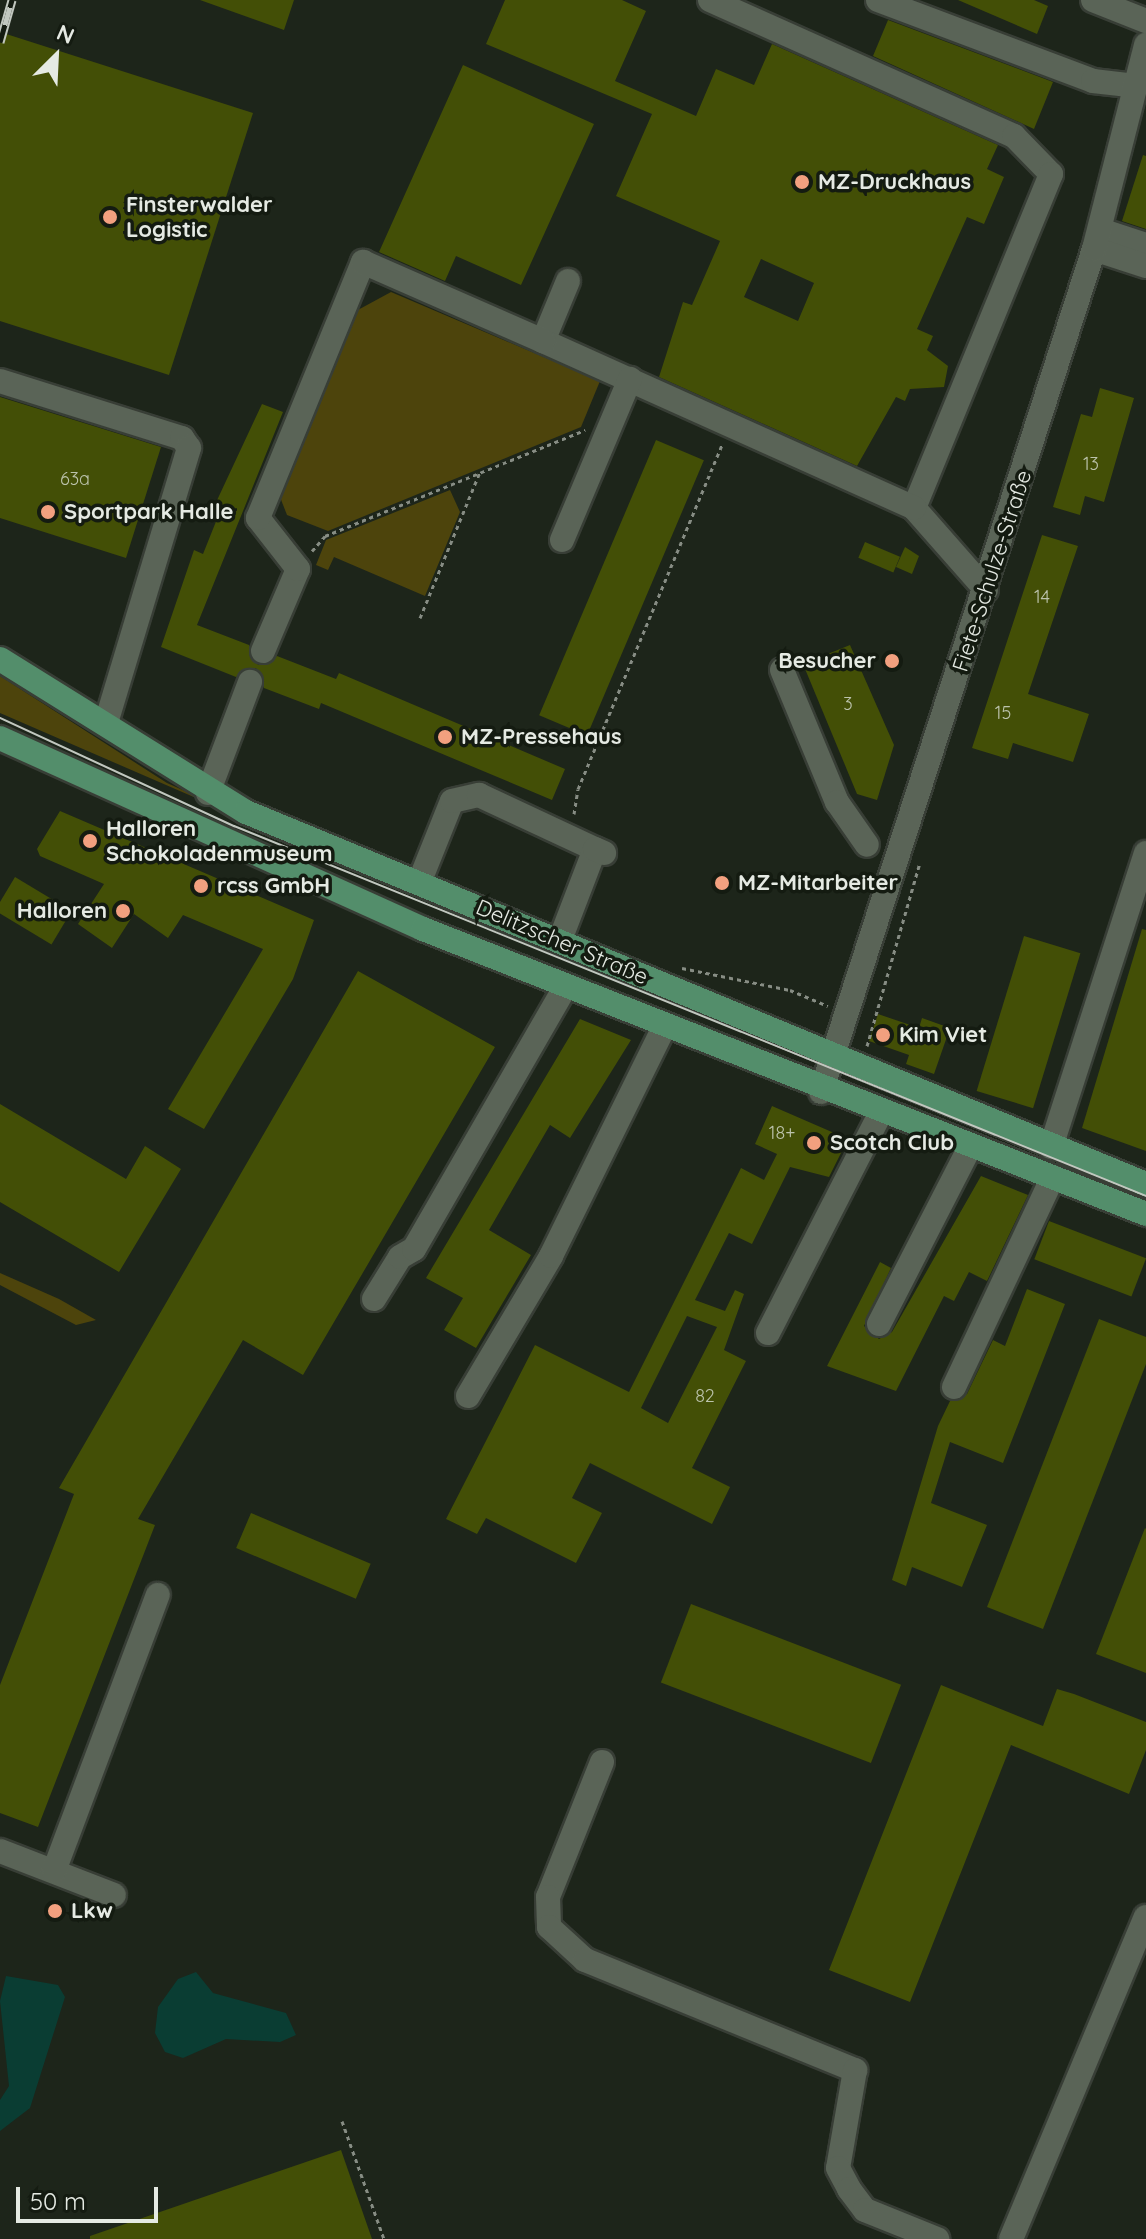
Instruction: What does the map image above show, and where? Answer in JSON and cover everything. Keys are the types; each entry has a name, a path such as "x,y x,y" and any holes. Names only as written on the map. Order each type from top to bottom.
{"main road":[{"name":"Delitzscher Straße","path":"0,659 106,723 208,793 1051,1147 1146,1184"},
{"name":"Delitzscher Straße","path":"0,738 565,987 821,1092 971,1145 1146,1214"}],"street":[{"path":"710,0 1014,136 1051,174 914,508"},
{"path":"878,0 1093,81 1136,86"},
{"path":"1093,0 1146,21"},
{"name":"Fiete-Schulze-Straße","path":"821,1092 835,1055 860,1020 986,590 1136,126 1136,86 1146,45"},
{"path":"1097,240 1146,245"},
{"path":"1097,240 1146,266"},
{"path":"263,651 298,569 258,518 363,262 914,508 986,590"},
{"path":"543,341 568,281"},
{"path":"562,540 630,379"},
{"path":"0,381 182,438 189,448 106,723"},
{"path":"782,670 837,802 867,845"},
{"path":"208,793 250,682"},
{"path":"419,883 452,801 479,795 571,834 599,851 560,940"},
{"path":"1051,1147 1146,853"},
{"path":"374,1299 400,1257 414,1249 565,987"},
{"path":"468,1396 551,1256 664,1027"},
{"path":"768,1333 880,1114"},
{"path":"879,1324 971,1145"},
{"path":"954,1387 1053,1177"},
{"path":"54,1871 158,1595"},
{"path":"602,1762 548,1897 549,1927 585,1960 855,2070 838,2168 865,2210 937,2239"},
{"path":"0,1851 114,1895"},
{"path":"1011,2239 1144,1925"}],"path":[{"path":"571,834 578,789 731,424"},
{"path":"298,569 325,536 585,430"},
{"path":"420,618 480,472"},
{"path":"669,965 790,990 860,1020"},
{"path":"342,2121 384,2239"}],"shaded area":[{"path":"391,292 600,381 581,427 328,531 287,515 280,497 356,311"},
{"path":"450,490 460,512 425,596 334,557 328,570 316,565 326,540"},
{"path":"0,676 167,783 415,893 0,713"},
{"path":"0,1273 59,1299 96,1320 76,1325 0,1285"}],"water":[{"path":"196,1972 213,1993 286,2013 296,2035 280,2042 226,2039 183,2058 165,2052 155,2033 158,2007 178,1979"},
{"path":"6,1976 58,1985 65,1997 30,2108 0,2131 0,2100 9,2086 0,2001"}],"building":[{"path":"200,0 294,0 284,30"},
{"path":"505,0 622,0 646,11 615,81 696,116 716,69 754,85 772,44 998,145 987,169 1004,177 984,224 967,217 917,329 933,336 927,350 948,366 944,387 910,389 905,401 896,397 857,466 659,377 683,302 692,305 720,241 616,196 652,114 486,44","holes":["761,259 814,283 798,321 744,297"]},
{"path":"958,0 1034,0 1048,6 1037,34"},
{"path":"888,20 1053,82 1034,129 873,56"},
{"name":"Finsterwalder Logistic","path":"0,32 253,113 169,375 0,321"},
{"path":"463,65 594,124 521,285 456,256 445,281 379,252"},
{"path":"1143,155 1146,156 1146,229 1122,221"},
{"path":"1100,388 1134,398 1104,502 1085,496 1080,515 1053,507 1081,414 1092,417"},
{"path":"0,397 161,447 126,558 0,518"},
{"path":"262,404 283,412 197,625 249,645 258,665 277,656 336,679 339,673 565,769 552,800 321,703 319,709 264,688 256,668 236,677 161,647 194,550 203,554 219,514 212,511"},
{"path":"656,440 704,460 587,736 539,715"},
{"path":"1042,535 1078,546 1028,694 1089,714 1073,762 1013,743 1008,759 972,748"},
{"path":"865,542 900,557 893,572 858,558"},
{"path":"905,547 919,556 912,574 896,567"},
{"path":"850,645 894,745 877,800 857,794 803,664"},
{"path":"60,811 314,920 293,979 204,1129 168,1109 263,949 183,915 168,938 134,914 112,948 78,924 104,884 40,856 37,849"},
{"path":"15,877 72,911 51,944 0,913 0,902"},
{"path":"1142,929 1146,930 1146,1151 1082,1128"},
{"path":"1024,936 1080,953 1033,1108 977,1091"},
{"path":"358,971 495,1047 303,1375 243,1340 138,1519 155,1525 38,1827 0,1813 0,1685 74,1494 59,1488"},
{"path":"878,1014 919,1028 922,1018 950,1028 934,1074 906,1064 909,1055 869,1041"},
{"path":"580,1019 631,1040 570,1138 550,1125 489,1230 531,1255 476,1348 444,1330 463,1298 426,1278"},
{"path":"0,1104 126,1179 145,1146 181,1169 119,1272 0,1202"},
{"path":"772,1106 848,1139 829,1177 790,1167 752,1244 729,1233 695,1300 725,1311 735,1290 744,1294 724,1350 746,1361 692,1468 730,1487 712,1524 590,1463 572,1498 602,1513 576,1563 486,1518 477,1534 446,1519 535,1345 629,1392 741,1168 764,1180 777,1154 755,1144","holes":["687,1316 717,1327 668,1423 641,1408"]},
{"path":"981,1176 1028,1195 987,1281 969,1272 954,1301 944,1296 896,1391 827,1366 880,1262 891,1268 864,1326 879,1339 892,1332"},
{"path":"1049,1221 1146,1258 1131,1297 1034,1259"},
{"path":"1027,1289 1065,1304 1003,1463 950,1442 931,1503 987,1525 962,1587 912,1567 906,1586 892,1580 938,1426 950,1401 967,1394 993,1340 1005,1346"},
{"path":"1099,1319 1146,1337 1146,1364 1043,1629 987,1607"},
{"path":"251,1513 371,1564 356,1599 236,1548"},
{"path":"1146,1529 1146,1673 1096,1654"},
{"path":"691,1604 901,1685 871,1763 661,1682"},
{"path":"941,1685 1043,1726 1057,1689 1074,1694 1146,1722 1146,1750 1129,1794 1011,1745 910,2002 829,1970"},
{"path":"341,2150 372,2239 90,2239 90,2236"}],"tram line":[{"path":"0,718 234,826 1146,1196"}],"railway":[{"path":"0,42 12,0"}],"place":[{"name":"MZ-Druckhaus","path":"802,182"},
{"name":"Finsterwalder Logistic","path":"110,217"},
{"name":"Sportpark Halle","path":"48,512"},
{"name":"Besucher","path":"892,661"},
{"name":"MZ-Pressehaus","path":"445,737"},
{"name":"Halloren Schokoladenmuseum","path":"90,841"},
{"name":"MZ-Mitarbeiter","path":"722,883"},
{"name":"rcss GmbH","path":"201,886"},
{"name":"Halloren","path":"123,911"},
{"name":"Kim Viet","path":"883,1035"},
{"name":"Scotch Club","path":"814,1143"},
{"name":"Lkw","path":"55,1911"}]}
